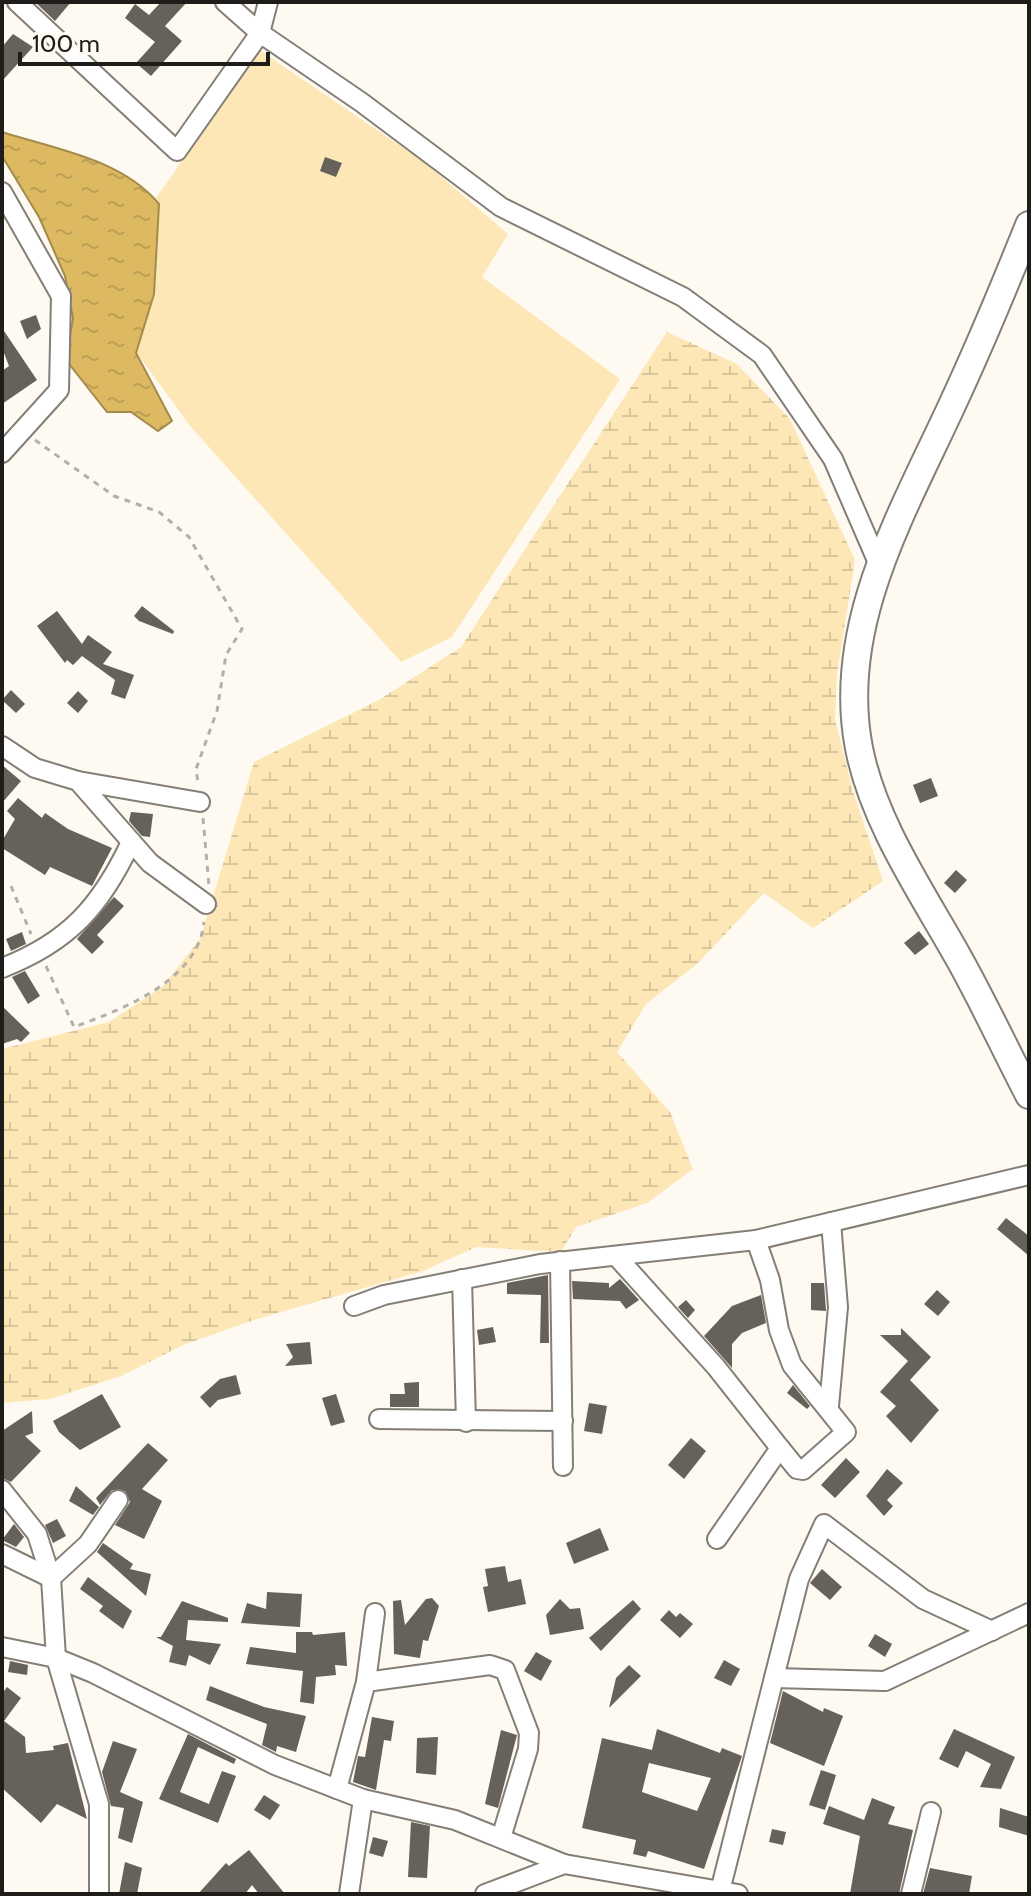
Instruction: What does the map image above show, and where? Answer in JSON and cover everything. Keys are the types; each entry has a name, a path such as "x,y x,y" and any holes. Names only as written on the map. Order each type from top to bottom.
{"street":[{"path":"2,12 15,2 177,151 260,33 268,2"},
{"path":"225,2 260,33 361,102 501,207 683,297 762,355 833,459 879,565"},
{"path":"2,192 61,296 59,390 20,429 2,453"},
{"path":"1029,225 983,339 879,565 862,625 854,685 859,749 890,836 960,960 1029,1095"},
{"path":"2,746 35,768 78,781 200,802"},
{"path":"78,781 150,863 206,904"},
{"path":"2,968 40,953 73,927 113,880 131,842"},
{"path":"354,1306 384,1295 560,1261 756,1240 1029,1175"},
{"path":"829,1406 838,1307 831,1222"},
{"path":"617,1257 716,1367 797,1469 803,1470 844,1437 845,1427 792,1365 779,1330 770,1280 756,1240"},
{"path":"560,1261 563,1466"},
{"path":"462,1279 466,1422"},
{"path":"379,1419 563,1421"},
{"path":"717,1539 780,1448"},
{"path":"2,1490 37,1534 51,1578 56,1658 99,1804 99,1894"},
{"path":"51,1578 88,1544 118,1500"},
{"path":"4,1651 56,1658 275,1765 363,1799 455,1820 564,1864 729,1892 755,1739 799,1579 824,1524 923,1599 992,1631"},
{"path":"2,1554 51,1578"},
{"path":"337,1789 366,1682 375,1613"},
{"path":"774,1678 885,1681 1029,1613"},
{"path":"366,1682 490,1665 505,1670 529,1733 528,1749 501,1838"},
{"path":"349,1894 363,1799"},
{"path":"911,1894 931,1812"},
{"path":"485,1894 564,1864"}],"path":[{"path":"11,886 74,1027 130,1007 170,978 202,944 210,885 196,769 217,711 226,655 242,629 189,537 159,512 114,496 20,429"}],"green space":[{"path":"252,45 424,162 508,234 482,277 620,379 452,637 401,662 191,427 133,348 145,213 174,173"},
{"path":"667,332 737,364 790,419 855,560 837,674 835,719 853,791 883,881 813,928 764,893 697,964 646,1004 617,1052 670,1112 693,1169 647,1203 576,1227 561,1252 476,1247 423,1271 257,1319 183,1345 121,1376 50,1399 2,1403 2,1049 109,1022 162,987 200,939 254,762 379,700 461,647"}],"water":[{"path":"2,132 107,166 144,189 159,204 154,294 136,353 172,421 158,431 131,412 107,412 66,360 73,318 65,276 39,217 2,156"}],"building":[{"path":"35,2 71,2 55,21"},
{"path":"161,2 187,2 165,26 182,41 151,76 136,63 155,42 125,18 135,4 149,15"},
{"path":"13,34 33,47 2,81 2,47"},
{"path":"325,157 342,163 336,177 320,171"},
{"path":"36,315 41,329 27,339 20,321"},
{"path":"2,328 37,380 2,404 2,371 9,366 2,348"},
{"path":"142,606 174,631 173,634 139,621 134,616"},
{"path":"57,611 82,644 88,635 112,652 103,664 134,675 125,699 111,694 115,680 82,656 73,665 67,660 65,663 37,626"},
{"path":"11,690 25,704 16,713 2,700"},
{"path":"78,691 88,701 78,713 67,703"},
{"path":"2,765 21,781 2,803"},
{"path":"931,778 938,796 920,803 913,785"},
{"path":"18,798 42,818 45,813 68,829 112,848 92,886 50,867 45,875 2,848 2,841 15,819 7,811"},
{"path":"131,812 153,814 150,837 142,836 129,821"},
{"path":"956,870 967,880 955,893 944,883"},
{"path":"114,897 124,906 97,935 104,942 92,954 77,939"},
{"path":"919,931 929,944 915,955 904,943"},
{"path":"22,932 26,944 11,951 6,939"},
{"path":"25,971 40,996 28,1004 12,977"},
{"path":"2,1006 30,1033 21,1042 17,1039 2,1044"},
{"path":"1006,1218 1029,1236 1029,1256 997,1229"},
{"path":"548,1275 549,1343 540,1343 541,1295 507,1294 507,1283"},
{"path":"620,1279 639,1300 626,1309 620,1301 573,1299 572,1281 609,1283 609,1288"},
{"path":"811,1283 824,1283 826,1311 811,1310"},
{"path":"937,1290 950,1302 938,1316 924,1304"},
{"path":"761,1295 766,1323 742,1333 732,1344 732,1368 704,1336 732,1306"},
{"path":"686,1300 695,1310 688,1318 678,1307"},
{"path":"493,1327 496,1342 479,1345 477,1330"},
{"path":"901,1328 931,1357 910,1380 939,1410 911,1443 886,1416 896,1406 880,1392 908,1361 880,1335 901,1335"},
{"path":"310,1342 312,1364 285,1366 293,1357 286,1344"},
{"path":"236,1375 241,1394 218,1400 210,1408 200,1397 220,1379"},
{"path":"419,1382 419,1407 390,1407 390,1394 405,1394 404,1383"},
{"path":"793,1385 810,1406 807,1409 787,1393"},
{"path":"102,1394 121,1427 80,1450 59,1432 53,1421"},
{"path":"336,1394 345,1422 331,1426 322,1398"},
{"path":"589,1403 607,1406 602,1434 584,1431"},
{"path":"32,1411 33,1433 25,1436 41,1451 11,1482 2,1478 2,1431"},
{"path":"691,1438 706,1451 684,1479 668,1465"},
{"path":"148,1443 168,1460 142,1489 162,1501 144,1539 115,1525 130,1502 125,1491 112,1490 100,1505 96,1498"},
{"path":"846,1458 860,1472 835,1498 821,1485"},
{"path":"887,1469 903,1483 887,1500 893,1506 884,1516 866,1496"},
{"path":"76,1486 99,1507 93,1515 69,1501"},
{"path":"57,1519 66,1536 53,1543 45,1525"},
{"path":"14,1524 24,1537 16,1547 2,1540"},
{"path":"600,1528 609,1550 574,1564 566,1543"},
{"path":"103,1543 133,1564 130,1569 151,1574 146,1596 97,1552"},
{"path":"505,1566 508,1582 521,1579 526,1604 488,1612 483,1587 488,1586 485,1569"},
{"path":"822,1569 842,1587 830,1600 810,1583"},
{"path":"88,1577 132,1611 123,1629 99,1611 103,1606 80,1589"},
{"path":"267,1592 302,1594 300,1627 241,1623 247,1603 266,1609"},
{"path":"432,1598 439,1606 428,1641 423,1640 420,1658 394,1654 393,1601 401,1600 405,1625 426,1599"},
{"path":"560,1599 570,1609 580,1608 584,1629 550,1635 546,1615"},
{"path":"633,1600 641,1609 601,1651 589,1638"},
{"path":"182,1601 228,1618 228,1622 188,1620 186,1640 221,1644 210,1665 189,1655 186,1666 169,1662 173,1646 156,1637 161,1637"},
{"path":"669,1610 676,1617 680,1613 693,1624 680,1638 660,1620"},
{"path":"296,1632 312,1632 313,1635 345,1632 347,1666 335,1665 336,1675 316,1677 314,1704 300,1702 303,1671 246,1664 250,1647 296,1653"},
{"path":"875,1634 892,1644 885,1657 868,1646"},
{"path":"536,1652 552,1661 541,1681 524,1671"},
{"path":"724,1660 740,1669 731,1686 714,1678"},
{"path":"10,1661 28,1665 27,1675 8,1672"},
{"path":"629,1665 641,1676 609,1708 616,1678"},
{"path":"210,1686 264,1707 306,1716 296,1752 277,1746 276,1752 262,1745 267,1724 206,1700"},
{"path":"7,1687 21,1698 4,1721 25,1737 26,1753 54,1750 53,1746 68,1743 87,1819 57,1804 41,1823 2,1788 2,1694"},
{"path":"783,1691 823,1712 824,1708 843,1716 824,1766 770,1743"},
{"path":"372,1717 394,1721 391,1741 384,1740 376,1790 353,1782 358,1756 365,1757"},
{"path":"657,1729 720,1753 722,1748 742,1756 704,1869 648,1851 646,1857 633,1854 636,1840 582,1828 602,1738 652,1750","holes":["649,1763 711,1778 697,1811 642,1792"]},
{"path":"954,1729 1015,1757 1001,1789 980,1787 991,1764 966,1751 958,1768 939,1759"},
{"path":"501,1730 517,1735 498,1808 485,1804"},
{"path":"188,1734 236,1759 234,1764 198,1747 180,1792 209,1804 222,1771 236,1776 218,1823 159,1799"},
{"path":"438,1737 436,1775 416,1773 417,1738"},
{"path":"113,1741 137,1749 120,1792 143,1802 132,1843 118,1838 124,1808 111,1806 102,1772"},
{"path":"821,1770 836,1775 825,1810 809,1805"},
{"path":"264,1795 280,1805 270,1820 254,1810"},
{"path":"872,1798 895,1807 888,1824 913,1830 899,1894 850,1894 860,1836 823,1824 829,1806 864,1820"},
{"path":"1000,1808 1029,1817 1029,1836 999,1827"},
{"path":"411,1822 430,1826 427,1878 408,1877"},
{"path":"772,1829 786,1832 783,1845 769,1842"},
{"path":"373,1837 388,1841 383,1857 369,1853"},
{"path":"249,1850 285,1894 259,1894 252,1885 245,1894 198,1894 226,1863 229,1866"},
{"path":"125,1862 142,1868 137,1894 119,1894"},
{"path":"930,1868 972,1876 969,1894 923,1894"}]}
